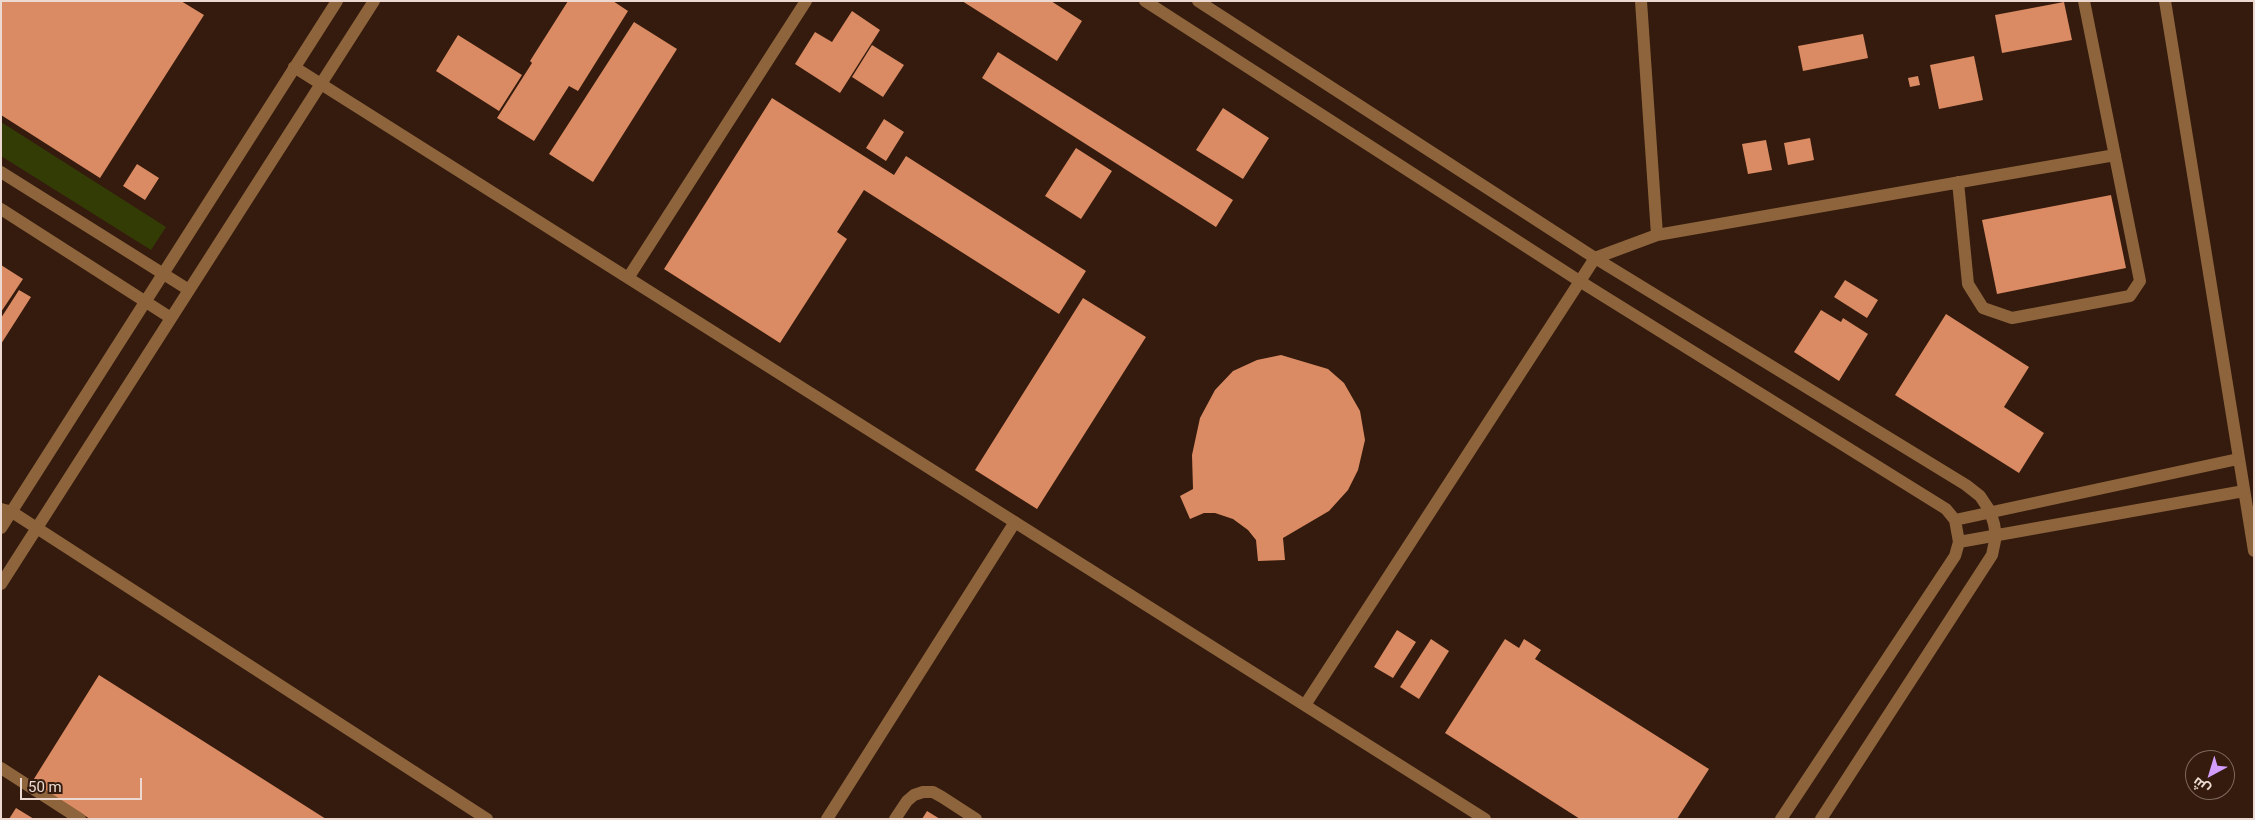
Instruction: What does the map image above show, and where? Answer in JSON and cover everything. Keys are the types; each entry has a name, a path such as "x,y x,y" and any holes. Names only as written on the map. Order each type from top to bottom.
{"lane":[{"path":"1,528 6,510 145,301 337,1"},
{"path":"1,584 374,1"},
{"path":"628,278 806,1"},
{"path":"1145,1 1581,282 1946,509 1955,520 1959,542 1955,556 1781,819"},
{"path":"1198,1 1595,258 1980,496 1990,511 1996,536 1992,555 1821,819"},
{"path":"1641,1 1657,235"},
{"path":"1958,182 1968,284 1983,308 2012,318 2130,296 2140,282 2084,1"},
{"path":"2165,1 2254,551"},
{"path":"294,66 1485,819"},
{"path":"1305,705 1595,258 1657,235 2115,155"},
{"path":"1,172 189,290"},
{"path":"1,209 171,318"},
{"path":"1955,520 2238,458"},
{"path":"1959,542 2244,490"},
{"path":"6,510 487,819"},
{"path":"827,819 1015,522"},
{"path":"1,768 80,819"},
{"path":"895,819 914,794 933,792 976,819"}],"green space":[{"path":"1,122 166,227 151,250 1,156"}],"building":[{"path":"1,1 181,1 204,15 100,178 1,115"},
{"path":"568,1 613,1 628,11 578,91 569,86 534,141 497,118"},
{"path":"962,1 1051,1 1082,21 1057,61"},
{"path":"2064,2 2072,40 2002,53 1995,15"},
{"path":"852,11 880,30 840,93 795,64 815,32 832,42"},
{"path":"634,22 677,49 593,182 549,154"},
{"path":"1863,34 1868,58 1803,71 1798,46"},
{"path":"458,35 522,75 499,111 436,71"},
{"path":"872,45 904,65 883,97 852,77"},
{"path":"998,52 1233,200 1216,227 982,78"},
{"path":"1974,56 1983,100 1939,109 1930,65"},
{"path":"1918,76 1920,85 1910,87 1908,78"},
{"path":"772,98 894,175 906,156 1086,271 1059,314 864,190 837,232 847,239 780,343 664,269"},
{"path":"1223,108 1269,138 1243,179 1196,150"},
{"path":"884,119 904,132 886,161 866,148"},
{"path":"1810,138 1814,160 1788,165 1784,143"},
{"path":"1766,140 1772,170 1748,174 1742,144"},
{"path":"1076,148 1112,171 1081,219 1045,196"},
{"path":"137,164 159,178 145,200 123,186"},
{"path":"2111,195 2126,268 1997,294 1982,220"},
{"path":"1,265 23,279 1,312"},
{"path":"1845,280 1878,300 1867,318 1834,297"},
{"path":"19,290 31,297 1,344 1,318"},
{"path":"1083,298 1146,337 1037,509 975,470"},
{"path":"1821,310 1841,322 1843,318 1868,334 1839,381 1794,352"},
{"path":"1946,314 2029,367 2004,407 2044,433 2019,473 1895,395"},
{"path":"1281,355 1328,369 1344,383 1360,411 1365,440 1358,470 1348,490 1329,511 1283,538 1285,560 1258,561 1256,540 1248,530 1233,519 1215,513 1204,513 1190,519 1180,496 1193,489 1192,455 1200,418 1215,390 1233,371 1257,360"},
{"path":"1397,630 1416,642 1393,678 1374,667"},
{"path":"1431,639 1449,651 1419,699 1400,687"},
{"path":"1505,639 1519,648 1524,639 1541,650 1535,659 1709,769 1677,819 1580,819 1445,733"},
{"path":"99,675 326,819 90,819 32,782"},
{"path":"16,808 34,819 9,819"},
{"path":"927,811 940,819 922,819"}]}
